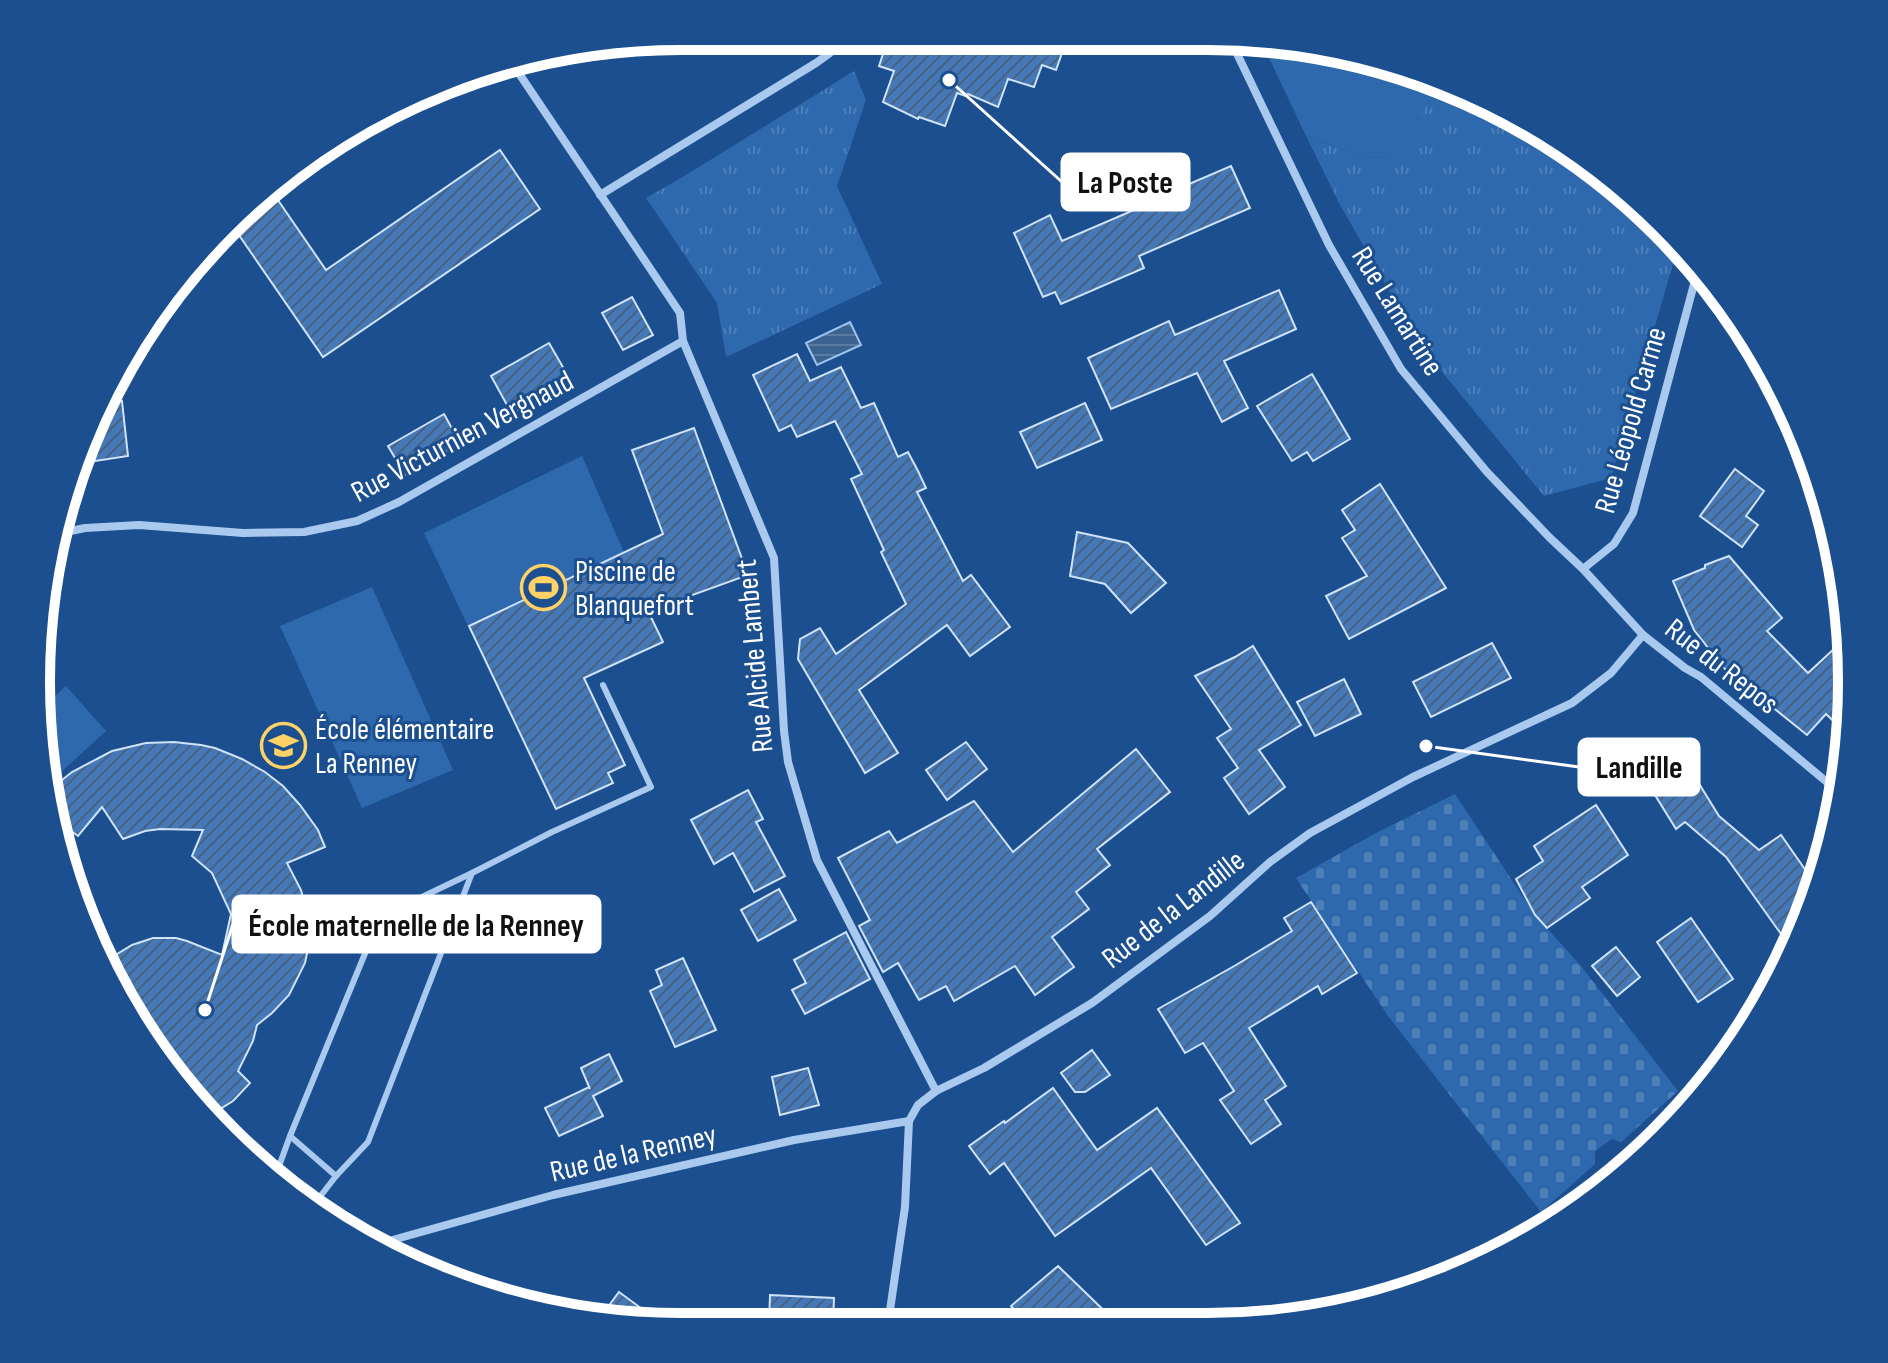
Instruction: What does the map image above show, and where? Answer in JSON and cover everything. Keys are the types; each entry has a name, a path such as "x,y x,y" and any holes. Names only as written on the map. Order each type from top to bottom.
{"street":[{"path":"600,195 816,63 832,50"},
{"name":"Rue Lamartine","path":"1236,51 1329,245 1401,369 1487,472 1583,569"},
{"name":"Rue Alcide Lambert","path":"518,72 680,313 683,341 774,558 788,762 817,860 936,1091"},
{"name":"Rue Léopold Carme","path":"1583,569 1614,544 1633,513 1695,281"},
{"name":"Rue Victurnien Vergnaud","path":"69,531 139,525 243,533 304,532 357,521 399,502 683,341"},
{"name":"Rue du Repos","path":"1583,569 1643,635 1701,677 1830,784"},
{"name":"Rue de la Landille","path":"909,1121 918,1105 936,1091 984,1068 1092,1003 1210,916 1270,862 1310,833 1413,777 1572,703 1611,673 1643,635"},
{"path":"890,1313 905,1207 909,1121"},
{"name":"Rue de la Renney","path":"389,1241 553,1195 794,1140 909,1121"}],"lane":[{"path":"279,1167 380,917 651,787 603,685"},
{"path":"319,1198 368,1142 472,873"},
{"path":"290,1136 336,1176"}],"green space":[{"path":"1267,53 1330,62 1434,93 1395,157 1364,158 1306,136"},
{"path":"854,71 866,100 837,186 882,284 726,357 717,303 646,198"},
{"path":"1434,93 1448,98 1522,135 1591,180 1675,258 1611,478 1544,496 1420,345 1339,203 1306,136 1364,158 1394,157"},
{"name":"Piscine de Blanquefort","path":"582,456 663,642 573,684 579,696 591,693 625,765 608,773 613,783 556,809 518,728 533,702 509,713 424,533"},
{"path":"372,587 453,770 362,808 280,626"},
{"path":"66,686 106,731 57,776 51,723 50,700"},
{"path":"1455,794 1535,915 1581,966 1678,1091 1621,1142 1612,1139 1595,1151 1595,1164 1541,1212 1388,1016 1296,878 1376,833"}],"shaded area":[{"path":"850,322 861,345 817,365 806,343"}],"building":[{"path":"884,50 1063,50 1056,70 1042,65 1034,87 1008,79 998,107 968,94 957,93 945,126 918,119 883,102 894,71 879,66"},
{"path":"500,150 540,209 323,357 237,233 276,198 326,270"},
{"path":"1231,166 1250,208 1139,256 1144,268 1061,304 1055,292 1043,297 1014,233 1050,215 1062,241"},
{"path":"1279,290 1296,329 1224,361 1248,408 1222,422 1197,373 1111,409 1088,358 1169,321 1175,335"},
{"path":"632,297 653,335 623,350 602,313"},
{"path":"549,343 571,381 512,414 491,376"},
{"path":"797,354 810,381 841,367 861,408 874,403 898,457 908,452 918,471 926,488 917,492 963,581 971,575 1010,627 970,656 947,625 859,690 898,753 865,773 798,659 800,639 820,628 836,654 906,604 851,479 862,474 835,421 797,437 791,425 779,431 753,375"},
{"path":"1312,374 1350,439 1313,461 1307,452 1292,461 1257,406"},
{"path":"122,401 128,456 90,462 98,440 115,402"},
{"path":"1085,403 1102,440 1037,468 1020,432"},
{"path":"444,414 460,443 405,475 388,446"},
{"path":"694,428 748,575 648,611 663,642 584,678 625,765 608,773 613,783 556,809 469,626 663,534 632,450"},
{"path":"1735,469 1764,491 1746,516 1758,525 1742,547 1700,516"},
{"path":"1380,484 1446,588 1349,639 1326,596 1367,576 1342,538 1355,530 1342,510"},
{"path":"1077,532 1128,543 1166,583 1131,613 1105,584 1070,576"},
{"path":"1729,556 1782,618 1767,631 1808,673 1837,646 1837,724 1826,714 1807,735 1725,669 1694,630 1673,581 1705,568 1705,565"},
{"path":"1492,643 1511,678 1431,717 1413,682"},
{"path":"1253,646 1301,725 1259,750 1285,787 1249,814 1224,778 1238,768 1217,738 1231,729 1195,676"},
{"path":"1344,679 1361,714 1315,736 1297,702"},
{"path":"174,742 215,748 265,772 300,805 318,830 325,847 287,863 301,890 309,919 310,939 305,963 289,995 257,1025 253,1041 238,1071 250,1083 233,1101 218,1110 180,1066 156,1032 113,957 132,945 153,938 176,938 222,955 231,914 212,873 192,856 203,830 160,829 123,839 102,807 78,836 68,829 62,805 58,783 72,772 112,751 146,743"},
{"path":"966,742 987,769 947,800 926,770"},
{"path":"1674,743 1719,816 1759,850 1781,835 1807,873 1784,938 1726,857 1685,822 1676,829 1637,766"},
{"path":"1136,749 1170,792 1097,849 1110,865 1076,892 1089,909 1052,937 1074,967 1035,995 1015,966 954,1001 946,986 919,1000 898,963 883,972 859,926 870,920 838,858 889,831 897,843 974,801 1013,852"},
{"path":"748,790 763,819 756,822 785,876 754,892 733,853 714,864 691,820"},
{"path":"1596,805 1628,855 1582,887 1590,898 1547,928 1535,915 1516,879 1543,861 1534,846"},
{"path":"779,889 796,920 758,941 741,910"},
{"path":"1311,902 1357,973 1322,994 1318,986 1249,1028 1286,1086 1265,1100 1281,1124 1251,1144 1220,1100 1234,1091 1203,1043 1185,1053 1158,1009 1292,931 1284,918"},
{"path":"1691,918 1733,979 1698,1002 1657,942"},
{"path":"846,932 870,979 805,1014 792,990 806,983 794,960"},
{"path":"1616,947 1640,977 1617,996 1592,966"},
{"path":"683,958 716,1030 675,1047 650,991 662,985 656,970"},
{"path":"1092,1050 1110,1075 1085,1092 1075,1092 1061,1073"},
{"path":"609,1054 622,1081 593,1096 603,1116 559,1136 545,1108 590,1089 581,1068"},
{"path":"808,1068 819,1105 780,1115 772,1077"},
{"path":"1053,1088 1097,1150 1157,1108 1240,1223 1206,1245 1151,1168 1055,1236 1004,1163 990,1174 969,1146"},
{"path":"1058,1266 1107,1313 1017,1313 1011,1306"},
{"path":"619,1292 646,1312 640,1312 607,1309"},
{"path":"770,1295 834,1298 833,1313 769,1313"}],"place":[{"name":"La Poste","path":"949,80"},
{"name":"Piscine de Blanquefort","path":"544,588"},
{"name":"École élémentaire La Renney","path":"284,746"},
{"name":"Landille","path":"1426,746"},
{"name":"École maternelle de la Renney","path":"205,1010"}]}
